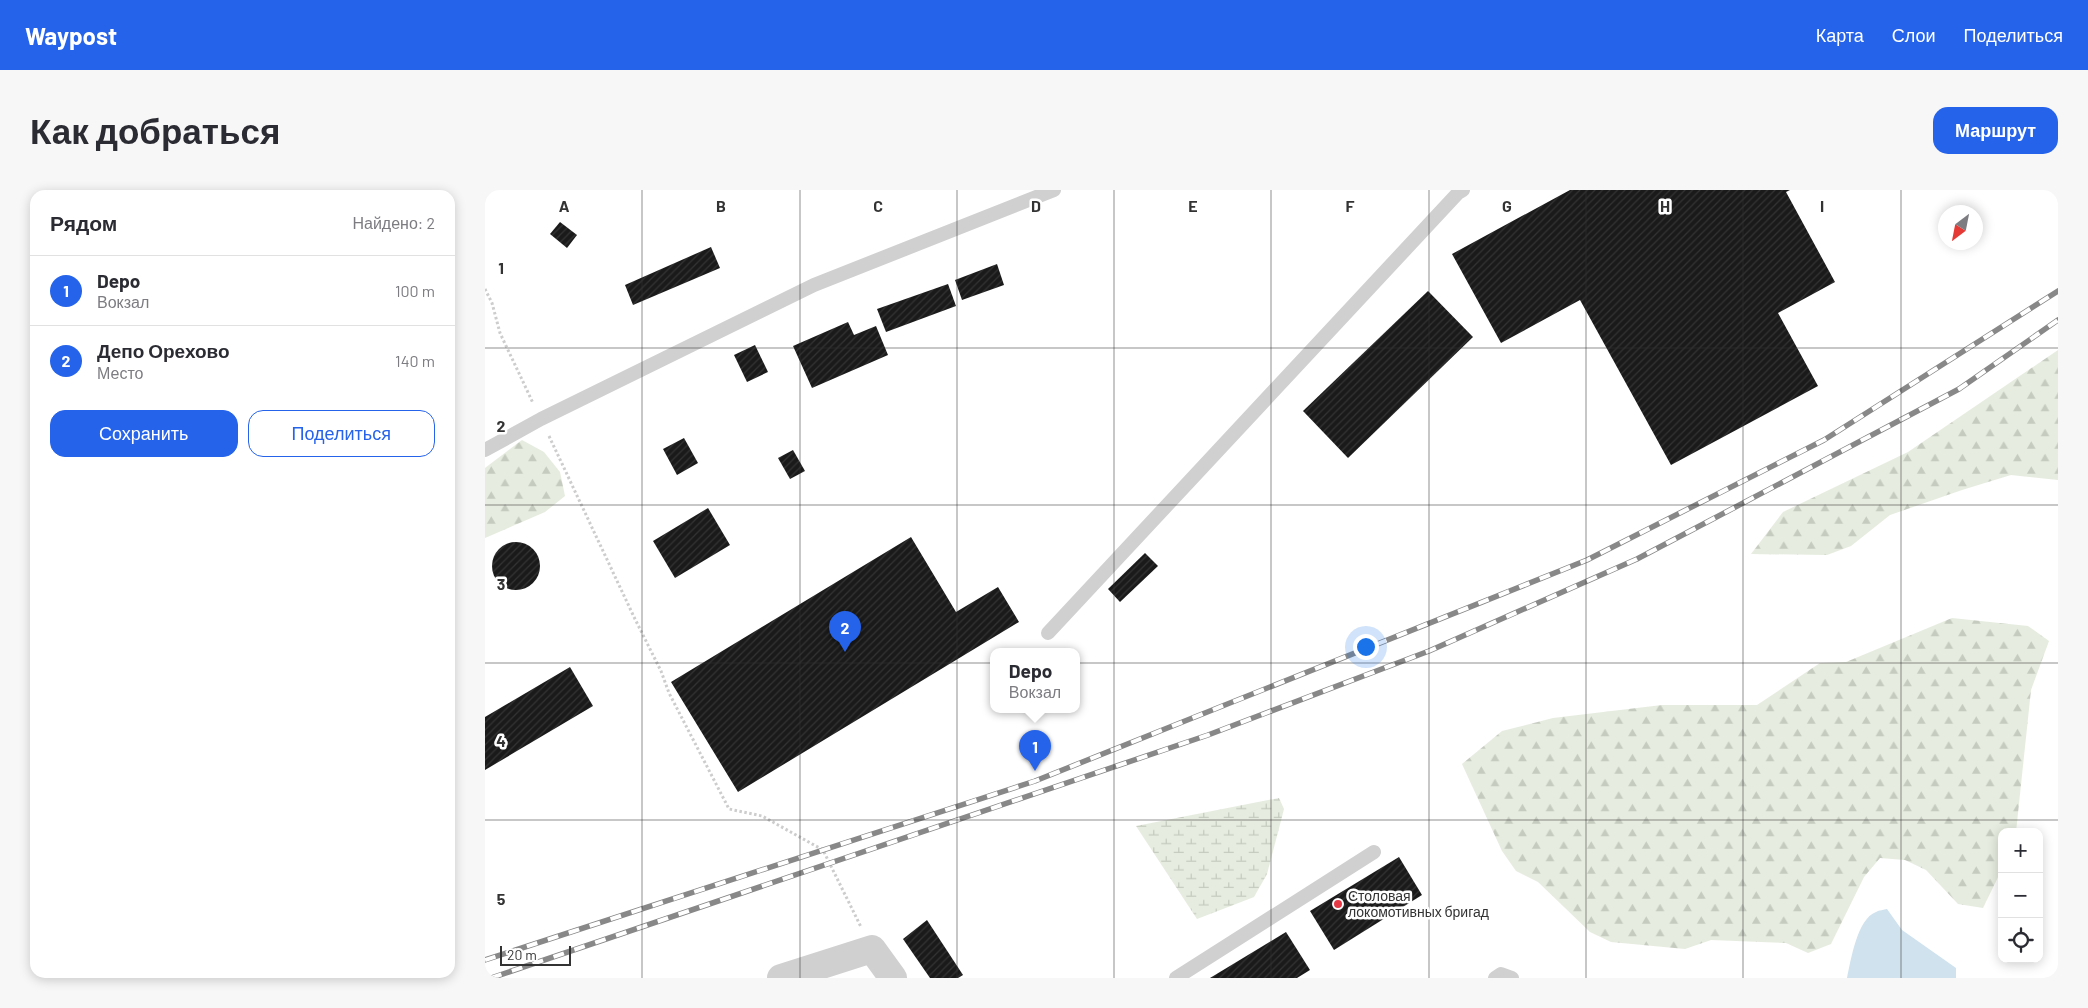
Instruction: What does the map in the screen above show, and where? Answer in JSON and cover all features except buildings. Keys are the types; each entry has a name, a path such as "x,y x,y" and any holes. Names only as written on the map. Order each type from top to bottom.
{"street":[{"path":"781,978 872,949 893,978"}],"lane":[{"path":"485,450 541,418 814,285 1054,190"},
{"path":"1048,633 1458,192 1463,190"},
{"path":"1176,978 1374,852"},
{"path":"1495,978 1501,974 1513,978"}],"path":[{"path":"485,289 492,303 500,333 661,671 669,693 729,809 762,816 823,850 872,949"}],"green space":[{"path":"2058,350 2058,480 2011,475 1962,490 1890,515 1851,546 1827,555 1751,554 1783,512 1908,452"},
{"path":"522,440 544,452 560,472 565,496 545,512 485,538 485,468"},
{"path":"1952,618 2028,626 2049,641 2031,690 2016,828 1998,828 1998,877 1983,908 1958,904 1926,870 1905,860 1880,858 1864,877 1831,944 1808,953 1786,943 1711,940 1685,949 1611,942 1590,932 1538,882 1516,871 1502,851 1462,764 1502,731 1553,718 1662,705 1757,705 1820,663 1846,662"},
{"path":"1279,798 1284,809 1267,874 1254,897 1197,919 1136,826"}],"water":[{"path":"1887,909 1902,930 1956,968 1956,978 1847,978 1856,941 1864,923 1869,916"}],"railway":[{"path":"485,960 1035,781 1587,560 1824,440 2058,291"},
{"path":"491,978 1208,735 1429,651 1637,559 1959,389 2058,320"}],"place":[{"name":"Депо Орехово","path":"845,652"},
{"name":"Depo","path":"1035,771"},
{"name":"Столовая локомотивных бригад","path":"1338,904"}]}
